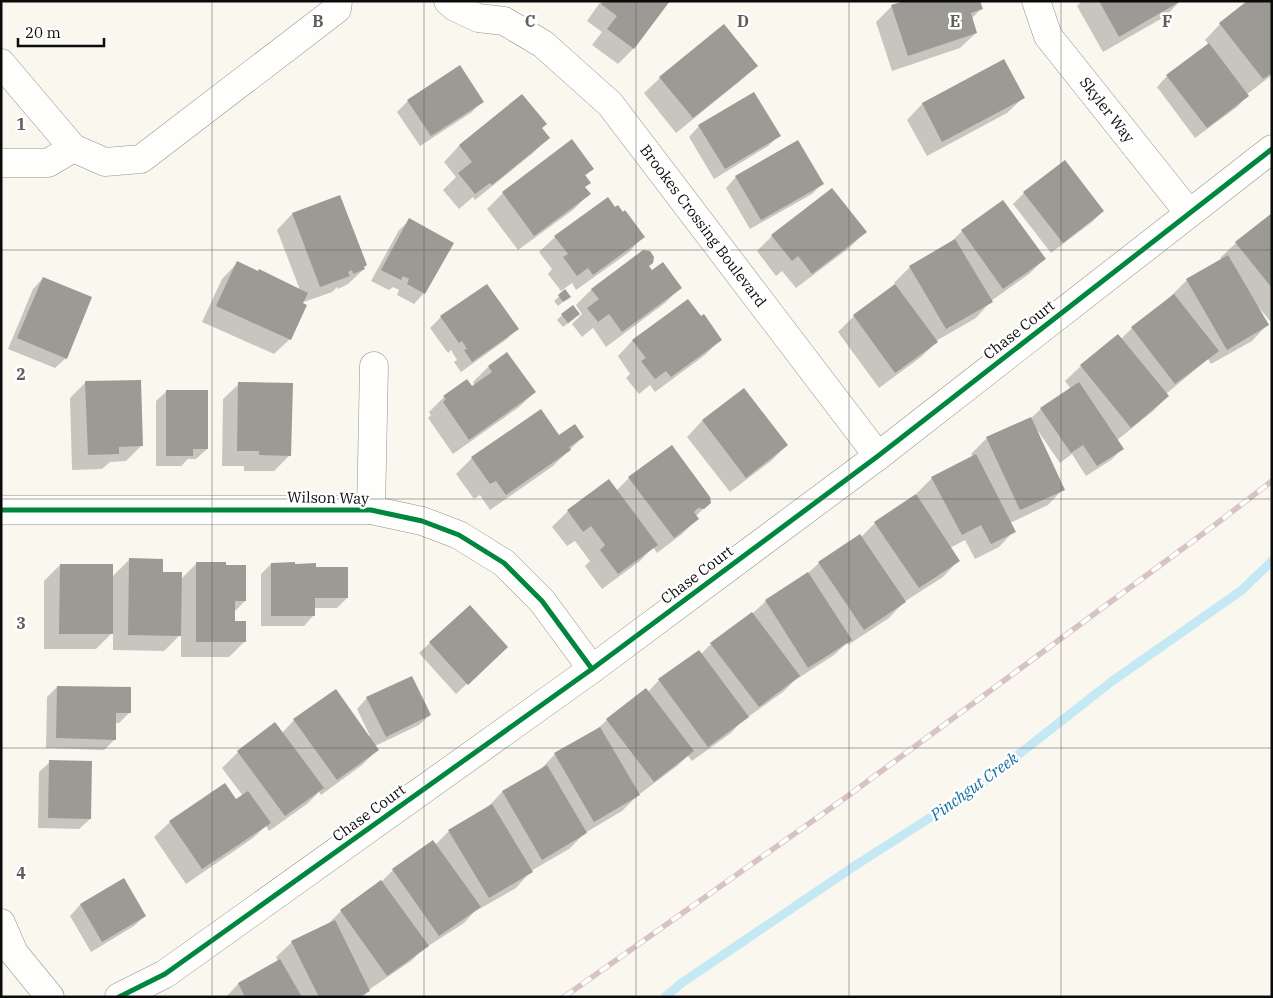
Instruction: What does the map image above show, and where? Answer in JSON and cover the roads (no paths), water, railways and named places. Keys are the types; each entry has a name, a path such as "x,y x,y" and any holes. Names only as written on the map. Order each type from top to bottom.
{"street":[{"path":"1,64 73,148 105,162 141,159 337,9 338,1"},
{"name":"Brookes Crossing Boulevard","path":"448,1 455,7 478,18 501,11 543,44 610,104 878,456"},
{"name":"Skyler Way","path":"1036,1 1048,36 1189,213"},
{"path":"1,163 48,163 73,148"},
{"name":"Chase Court","path":"119,997 165,974 592,669 878,456 1272,149"},
{"path":"371,510 374,366"},
{"path":"1,509 1,516"},
{"name":"Wilson Way","path":"1,509 371,510 422,521 459,535 504,563 542,601 592,669"},
{"path":"1,923 14,953 50,997"}],"waterway":[{"name":"Pinchgut Creek","path":"665,997 683,982 856,865 972,791 1111,682 1242,590 1272,561"}],"railway":[{"path":"564,997 845,798 1272,481"}]}
